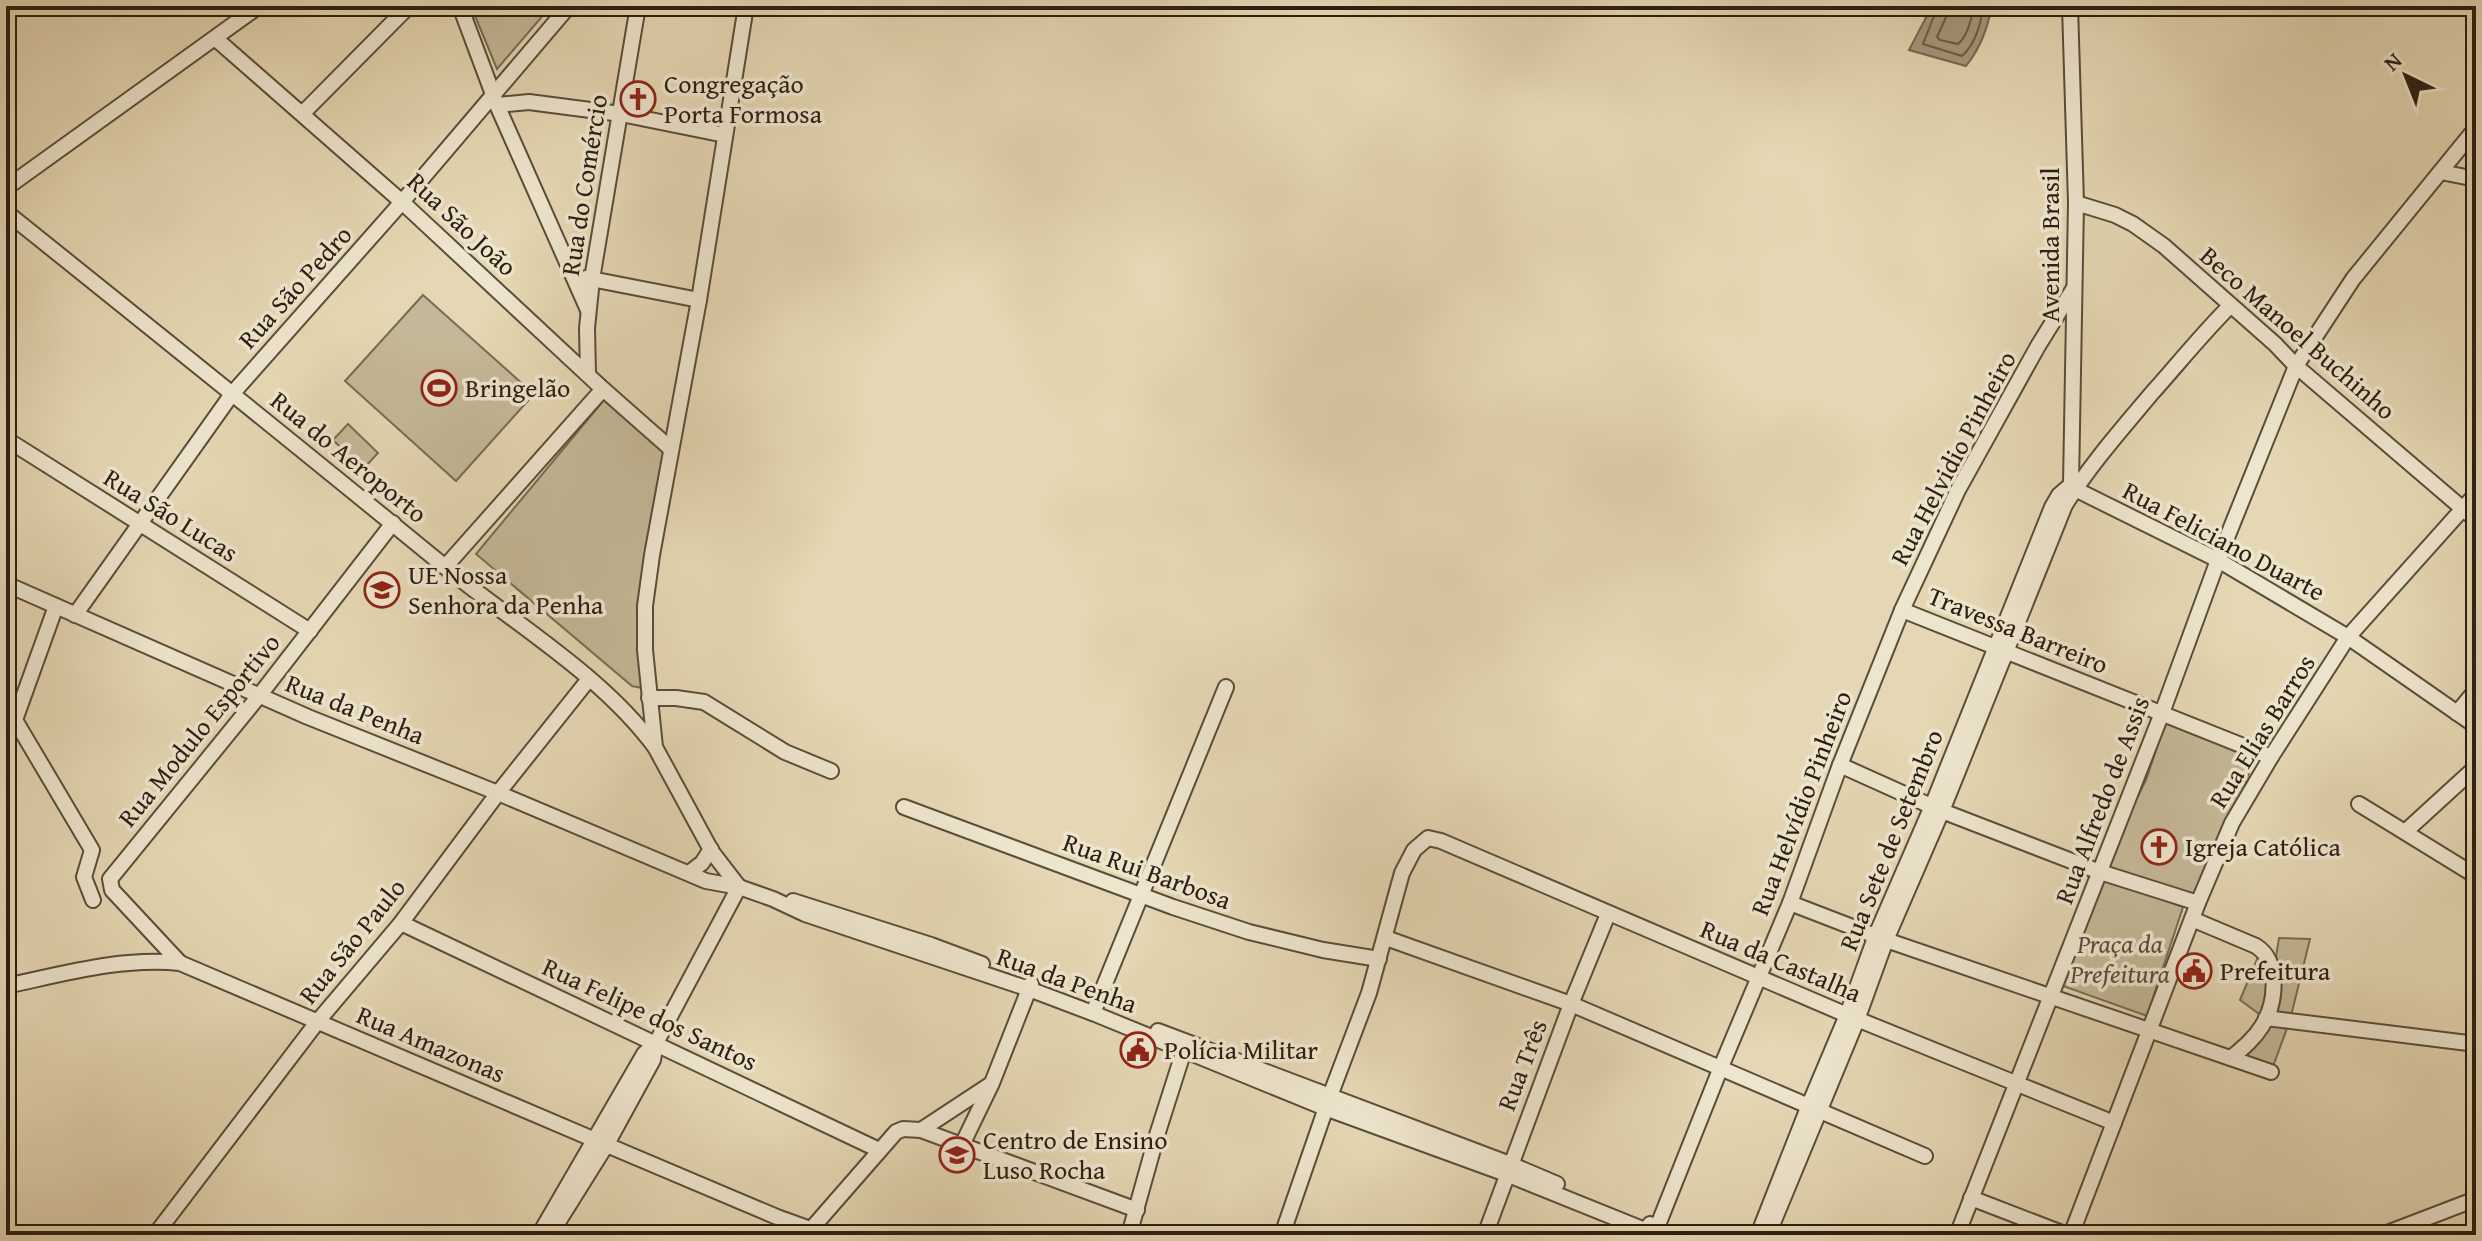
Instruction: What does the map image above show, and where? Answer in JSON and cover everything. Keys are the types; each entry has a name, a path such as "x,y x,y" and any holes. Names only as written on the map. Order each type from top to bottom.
{"street":[{"path":"6,188 259,6"},
{"path":"303,113 409,6"},
{"path":"460,6 496,100 588,310"},
{"name":"Rua São Pedro","path":"75,615 232,394 496,100 569,6"},
{"name":"Rua do Comércio","path":"588,374 588,310 592,279 638,6"},
{"path":"539,1235 653,1060 656,1043 739,887 711,849 655,747 645,650 645,606 699,300 746,6"},
{"name":"Avenida Brasil","path":"2070,6 2076,203 2073,487"},
{"name":"Rua São João","path":"216,39 402,202 671,449"},
{"path":"496,100 621,114 725,135"},
{"name":"Rua Alfredo de Assis","path":"1957,1235 2296,366 2360,270 2476,128"},
{"path":"2441,172 2476,179"},
{"name":"Beco Manoel Buchinho","path":"2076,203 2115,215 2164,246 2296,366 2476,520"},
{"name":"Rua do Aeroporto","path":"6,212 445,567 589,679 646,734 655,747"},
{"path":"573,275 699,300"},
{"name":"Rua Helvidio Pinheiro","path":"1902,610 1958,490 2031,358 2074,288"},
{"name":"Rua Sete de Setembro","path":"1758,1235 1787,1176 2000,651 2073,487 2189,349 2230,306"},
{"path":"445,567 603,389"},
{"name":"Rua São Lucas","path":"6,439 310,631"},
{"name":"Rua Feliciano Duarte","path":"2073,487 2218,560 2348,637"},
{"name":"Rua Elias Barros","path":"2069,1235 2232,823 2348,637 2476,494"},
{"name":"Rua Modulo Esportivo","path":"180,963 112,890 110,879 259,696 393,523"},
{"name":"Rua da Penha","path":"6,584 259,696 706,881 739,887 773,899 796,901 872,925 1508,1169 1650,1232 1673,1235"},
{"path":"56,606 15,720 92,850 84,877 93,900"},
{"name":"Travessa Barreiro","path":"1902,610 2271,757"},
{"name":"Rua Helvídio Pinheiro","path":"1655,1232 1790,903 1840,765 1902,610"},
{"path":"2348,637 2476,726"},
{"name":"Rua São Paulo","path":"155,1235 318,1021 401,923 498,793 589,679"},
{"path":"1094,1010 1226,687"},
{"path":"2457,713 2476,690"},
{"path":"649,698 704,702 785,752 831,771"},
{"path":"1840,765 1937,808 2100,872 2198,903"},
{"path":"2406,831 2476,767"},
{"path":"2359,804 2476,876"},
{"name":"Rua Rui Barbosa","path":"904,807 1140,895 1262,936 1379,959"},
{"name":"Rua da Castalha","path":"1386,938 1408,859 1419,844 1432,838 1852,1018 2114,1123"},
{"path":"689,873 702,863 711,849"},
{"path":"1790,903 1881,938 2271,1072"},
{"name":"Rua Três","path":"1485,1235 1608,914"},
{"path":"2192,919 2264,951 2271,966 2271,1005 2266,1018 2250,1042 2231,1058"},
{"name":"Rua Felipe dos Santos","path":"401,923 879,1150"},
{"path":"1282,1235 1386,938 1571,1004 1925,1156"},
{"name":"Rua Amazonas","path":"6,986 122,964 147,961 180,963 808,1232 827,1235"},
{"path":"962,1145 992,1083 1030,986"},
{"path":"2266,1018 2476,1044"},
{"path":"1129,1235 1185,1047"},
{"path":"921,1130 992,1083"},
{"path":"808,1232 879,1150 903,1129 921,1130 1137,1210"},
{"path":"550,1235 601,1142"},
{"name":"Rua Sete de Setembro","path":"1768,1235 1787,1176"},
{"path":"1971,1198 2069,1235"},
{"path":"2382,1235 2476,1199"}],"green space":[{"path":"471,6 551,6 497,69"},
{"name":"Bringelão","path":"423,295 534,394 456,481 345,381"},
{"path":"604,400 667,448 642,688 632,686 476,554"},
{"path":"348,424 378,453 363,469 333,440"},
{"path":"2165,723 2255,755 2232,823 2198,903 2100,872 2146,780"},
{"name":"Praça da Prefeitura","path":"2105,878 2183,907 2147,1016 2063,986"},
{"path":"2279,938 2310,939 2290,1020 2271,1072 2231,1058 2266,1019 2240,1000 2261,950 2271,966 2269,1001"}],"water":[{"path":"1932,6 1992,6 1983,38 1966,66 1909,50"}],"place":[{"name":"Congregação Porta Formosa","path":"638,99"},
{"name":"Bringelão","path":"439,388"},
{"name":"UE Nossa Senhora da Penha","path":"382,590"},
{"name":"Igreja Católica","path":"2159,847"},
{"name":"Prefeitura","path":"2194,971"},
{"name":"Polícia Militar","path":"1138,1050"},
{"name":"Centro de Ensino Luso Rocha","path":"957,1155"}]}
